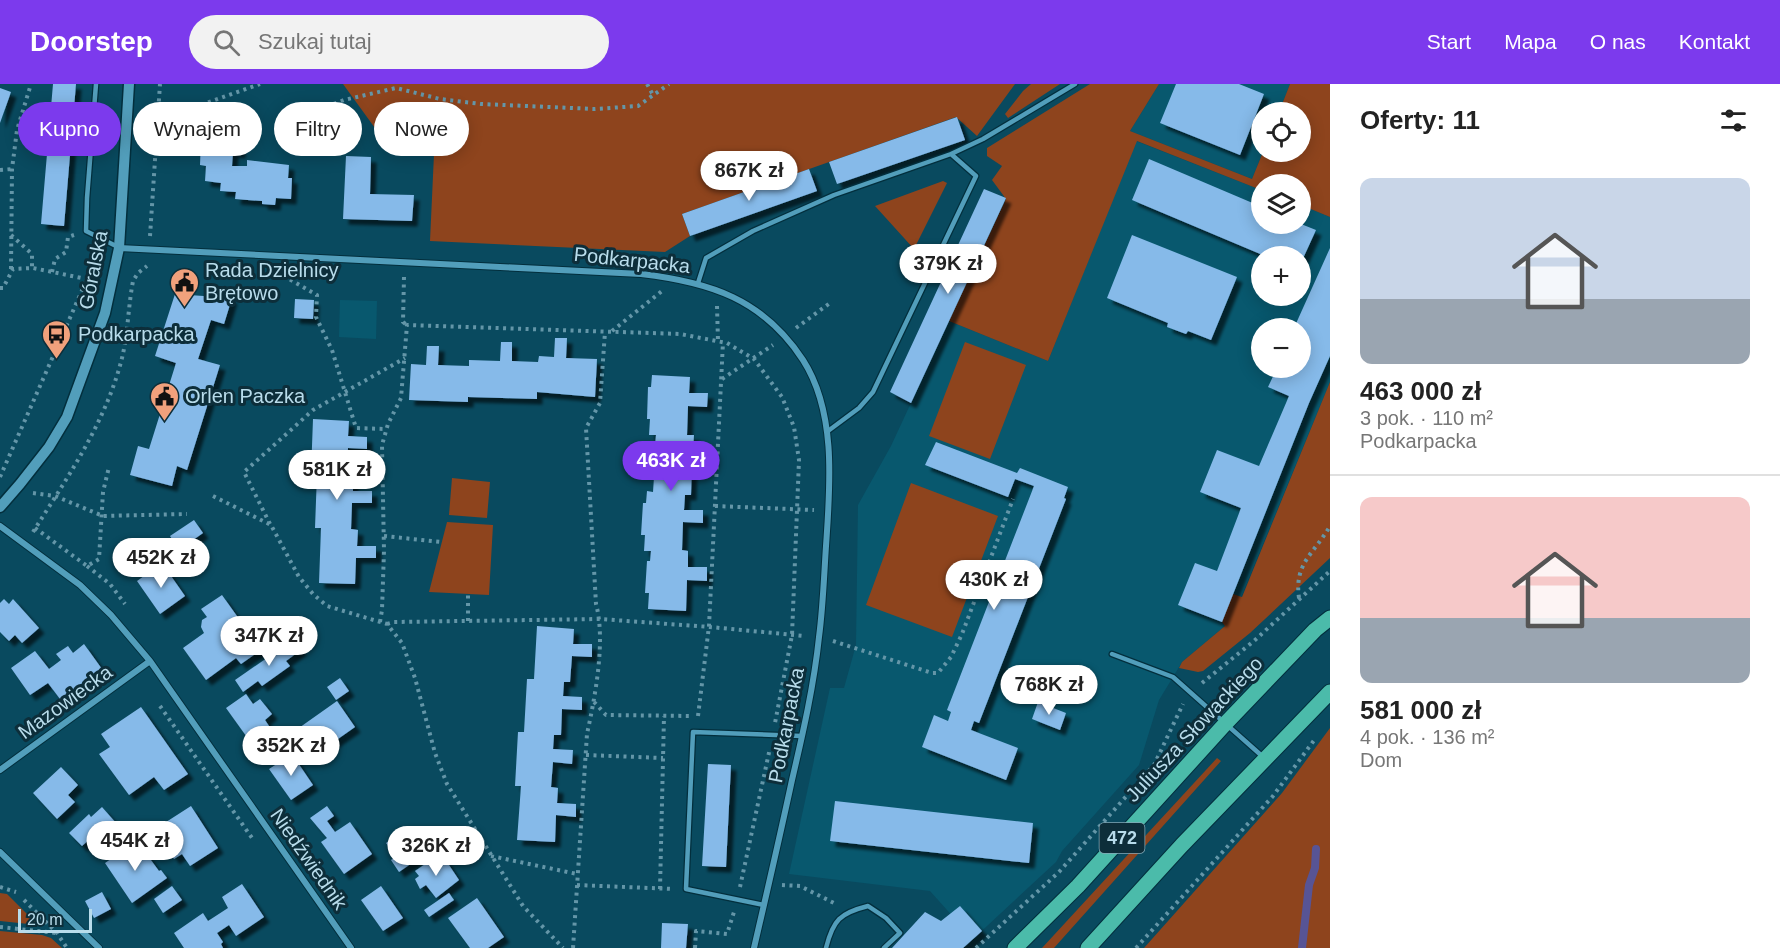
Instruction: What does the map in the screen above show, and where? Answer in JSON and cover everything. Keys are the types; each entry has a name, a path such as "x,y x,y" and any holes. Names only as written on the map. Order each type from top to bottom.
{"main road":[{"name":"Juliusza Słowackiego","path":"1015,948 1078,886 1225,724 1315,630 1330,618"},
{"name":"472","path":"1088,948 1264,758 1330,692"}],"street":[{"name":"Góralska","path":"0,507 49,447 67,417 105,313 119,248 129,84"},
{"name":"Podkarpacka","path":"119,248 405,261 629,273 679,278 717,290 759,311 785,336 804,362 818,393 828,431 829,511 819,637 802,736 754,948"},
{"name":"Niedźwiednik","path":"0,526 81,585 111,615 150,661 351,948"},
{"name":"Mazowiecka","path":"0,770 150,661"},
{"path":"0,852 99,948"}],"lane":[{"path":"96,84 86,231 119,248"},
{"path":"698,283 706,258 753,231 834,195 951,154 983,139 1075,84"},
{"path":"828,431 860,408 873,392 976,176 951,154"},
{"path":"1112,654 1173,677 1264,758"},
{"path":"764,905 686,889 693,732 802,736"},
{"path":"826,948 830,930 848,911 868,906 886,918 900,933 884,948"}],"path":[{"path":"0,288 3,288 11,269 12,169 17,130 31,84"},
{"path":"151,232 160,84"},
{"path":"209,102 260,84"},
{"path":"647,84 653,95"},
{"path":"339,102 396,88 440,99 481,104 595,109 638,106 669,84"},
{"path":"0,170 12,169"},
{"path":"52,272 55,259 66,252 68,237 86,231"},
{"path":"11,235 32,254 32,268"},
{"path":"0,477 87,279 98,237"},
{"path":"405,261 403,322 407,325 680,334 721,341 754,359 782,397 794,427 799,460 792,635 738,900 727,933 696,931 695,948"},
{"path":"109,466 103,492 99,559 87,566 34,530 81,458 109,400 122,360 133,281 145,266"},
{"path":"11,269 32,268 87,279"},
{"path":"278,272 317,295 316,317 332,350 345,386 344,392 356,428 386,429"},
{"path":"611,332 679,278"},
{"path":"698,716 709,626 716,506 721,380 717,290"},
{"path":"380,622 384,536 382,445 386,429 401,398 407,325"},
{"path":"573,948 587,734 594,702 600,619 596,604 586,428 600,403 604,332"},
{"path":"405,357 313,410 244,472 299,577 313,594 327,606 387,624 394,622 600,619 709,626 819,637 932,674 938,673 951,657 962,634 1013,499"},
{"path":"721,380 754,359"},
{"path":"32,493 55,496 103,516 187,514"},
{"path":"213,496 271,525"},
{"path":"716,506 829,511"},
{"path":"1299,598 1298,573 1304,560 1330,526"},
{"path":"384,536 441,542"},
{"path":"976,948 1059,872 1154,765 1182,705 1192,694 1330,571"},
{"path":"468,594 468,621"},
{"path":"387,624 402,643 415,678 435,753 447,784 523,906 563,948"},
{"path":"155,699 212,784 253,838"},
{"path":"594,702 606,715 710,717"},
{"path":"660,889 664,716"},
{"path":"765,718 776,718"},
{"path":"1136,948 1273,796 1317,736"},
{"path":"586,755 663,758"},
{"path":"490,856 577,874"},
{"path":"577,885 686,889"},
{"path":"769,885 800,886 848,911"},
{"path":"0,887 15,891 57,933 67,948"},
{"path":"0,927 57,933"}],"shaded area":[{"path":"343,84 1015,84 977,136 956,117 682,214 690,236 665,252 430,241 434,156 469,156 469,102 374,102 374,127 362,110 362,102 356,102"},
{"path":"1031,84 1060,84 1008,118 1005,114"},
{"path":"1090,84 1159,84 1130,131 1251,179 1251,186 1137,141 1048,361 949,321 1006,199 992,180 1002,166 987,156 987,148"},
{"path":"1159,84 1290,84 1283,102 1251,102 1251,162 1259,162 1254,174 1251,174 1251,179 1130,131"},
{"path":"1290,84 1330,84 1330,217 1311,209 1311,174 1254,174 1259,162 1311,162 1311,102 1283,102"},
{"path":"1136,141 1251,186 1251,234 1311,234 1311,209 1330,217 1330,382 1241,597 1234,594 1225,626 1182,662 1159,700 1139,765 1062,851 1056,862 973,939 930,891 789,874 830,688 844,688 856,645 858,505 891,446 949,321 1048,361"},
{"path":"943,181 947,183 914,249 875,206"},
{"path":"340,300 377,301 376,339 339,337"},
{"path":"965,342 1026,365 990,459 929,436"},
{"path":"1330,382 1330,558 1250,633 1203,671 1179,668 1182,662 1225,626 1222,622 1233,594 1242,597"},
{"path":"452,478 490,482 487,518 449,515"},
{"path":"911,483 998,516 952,637 866,605"},
{"path":"447,522 493,525 489,595 429,592"},
{"path":"1330,728 1330,948 1144,948 1282,793"},
{"path":"1217,758 1221,761 1054,948 1042,948"},
{"path":"0,893 7,894 38,925 0,921"},
{"path":"0,931 42,935 51,938 62,948 0,948"}],"building":[{"path":"53,84 76,84 74,102 51,102"},
{"path":"1176,84 1239,84 1264,94 1261,102 1251,102 1251,127 1240,155 1160,123"},
{"path":"0,88 11,92 0,123"},
{"path":"957,117 965,140 837,184 829,162"},
{"path":"47,156 70,156 64,226 41,224"},
{"path":"200,156 233,156 232,166 247,166 247,160 289,165 288,178 292,178 291,199 276,198 275,205 262,204 262,201 235,199 236,192 220,191 221,183 205,181 206,166 200,165"},
{"path":"346,156 371,157 370,194 414,195 412,221 343,219"},
{"path":"1149,159 1251,202 1251,234 1311,234 1311,228 1316,230 1309,246 1251,246 1251,250 1132,200"},
{"path":"809,169 817,191 690,236 682,214"},
{"path":"984,189 1006,198 911,403 890,392"},
{"path":"1132,235 1237,277 1211,340 1188,331 1186,334 1167,327 1168,323 1107,298"},
{"path":"1330,248 1330,356 1222,622 1178,605 1195,563 1217,571 1241,508 1200,492 1217,450 1259,466 1289,396 1268,387 1272,378 1311,378 1311,318 1298,318 1304,306 1311,306 1311,290"},
{"path":"175,294 232,298 224,324 211,320 198,359 220,365 187,470 177,466 172,486 130,475 138,446 149,449 176,363 155,356"},
{"path":"295,299 314,300 313,319 294,318"},
{"path":"555,338 567,338 566,358 597,359 595,397 537,392 537,399 468,397 468,402 409,400 411,364 426,365 427,346 439,346 438,365 469,366 469,360 500,361 501,342 512,342 512,361 538,362 539,356 554,357"},
{"path":"652,375 690,377 689,393 708,393 707,407 688,406 687,435 694,435 693,451 712,452 711,464 692,464 691,495 685,495 684,510 703,510 703,523 683,522 682,550 688,551 688,567 707,567 707,581 687,580 686,611 648,609 649,593 645,593 647,561 650,561 651,551 644,551 645,535 641,535 643,503 646,503 647,491 653,492 652,445 655,445 656,435 649,435 650,419 647,419 648,387 651,387"},
{"path":"313,419 349,421 348,436 367,437 367,449 348,448 347,475 353,475 353,491 372,491 372,503 352,503 351,529 358,530 357,546 376,546 376,558 356,558 355,584 319,583 321,528 315,528 317,474 311,473"},
{"path":"936,442 1017,473 1020,468 1068,487 1064,498 1066,499 979,723 974,721 971,730 1018,748 1006,780 922,747 934,715 948,721 951,712 947,710 1034,486 1015,479 1008,497 925,465"},
{"path":"194,520 203,533 179,550 170,536"},
{"path":"162,563 185,596 160,614 137,581"},
{"path":"222,595 261,650 241,664 236,658 206,680 183,648 204,633 201,627 202,620 207,617 201,609"},
{"path":"4,599 9,604 13,599 39,628 22,643 15,635 9,641 0,632 0,603"},
{"path":"537,626 574,629 573,644 592,644 592,657 572,656 570,682 564,682 563,696 582,697 582,710 562,709 561,735 554,735 553,749 573,750 572,764 553,762 551,787 558,788 557,803 576,804 576,817 556,815 555,842 517,840 521,786 515,786 518,732 524,732 527,679 534,679"},
{"path":"293,640 301,650 286,661 290,666 262,686 258,681 243,692 235,680"},
{"path":"84,644 102,669 60,699 48,683 30,695 11,668 35,651 49,669 61,660 56,654 68,646 73,653"},
{"path":"340,678 349,691 336,700 327,687"},
{"path":"246,694 253,704 260,699 272,714 265,720 269,726 249,740 226,708"},
{"path":"337,701 355,727 328,746 317,730 303,740 296,730"},
{"path":"1038,702 1066,713 1060,730 1032,719"},
{"path":"141,707 188,774 164,790 154,777 129,795 99,754 110,747 101,734"},
{"path":"292,754 313,785 291,800 269,769"},
{"path":"708,764 731,765 726,867 702,866"},
{"path":"61,767 78,785 68,795 75,802 57,819 33,793"},
{"path":"835,801 1033,823 1029,863 830,841"},
{"path":"191,806 218,848 190,866 182,854 174,859 164,843 172,838 163,824"},
{"path":"327,806 334,816 327,821 335,832 350,822 372,854 344,874 321,842 327,838 310,818"},
{"path":"102,807 116,823 105,833 101,829 82,846 69,833 89,814 91,817"},
{"path":"408,829 425,854 399,872 391,860 396,856 386,843"},
{"path":"137,841 159,871 161,870 167,878 132,903 105,863"},
{"path":"445,859 459,880 436,898 426,885 420,889 415,879 419,876 415,871 431,860 435,866"},
{"path":"242,884 264,917 236,936 229,925 217,933 223,942 221,944 223,948 184,948 174,933 203,913 208,921 228,908 222,897"},
{"path":"172,886 182,900 163,913 154,899"},
{"path":"381,886 403,918 383,931 361,900"},
{"path":"102,892 111,909 94,918 85,901"},
{"path":"449,893 454,900 429,917 424,910"},
{"path":"477,898 504,937 488,948 470,948 448,918"},
{"path":"960,906 982,931 963,948 892,948 925,912 941,921"},
{"path":"662,923 688,924 686,948 661,948"}],"waterway":[{"path":"1302,948 1309,885 1315,868 1316,849"}],"place":[{"name":"Rada Dzielnicy Brętowo","path":"184,308"},
{"name":"Podkarpacka","path":"57,360"},
{"name":"Orlen Paczka","path":"164,422"}]}
